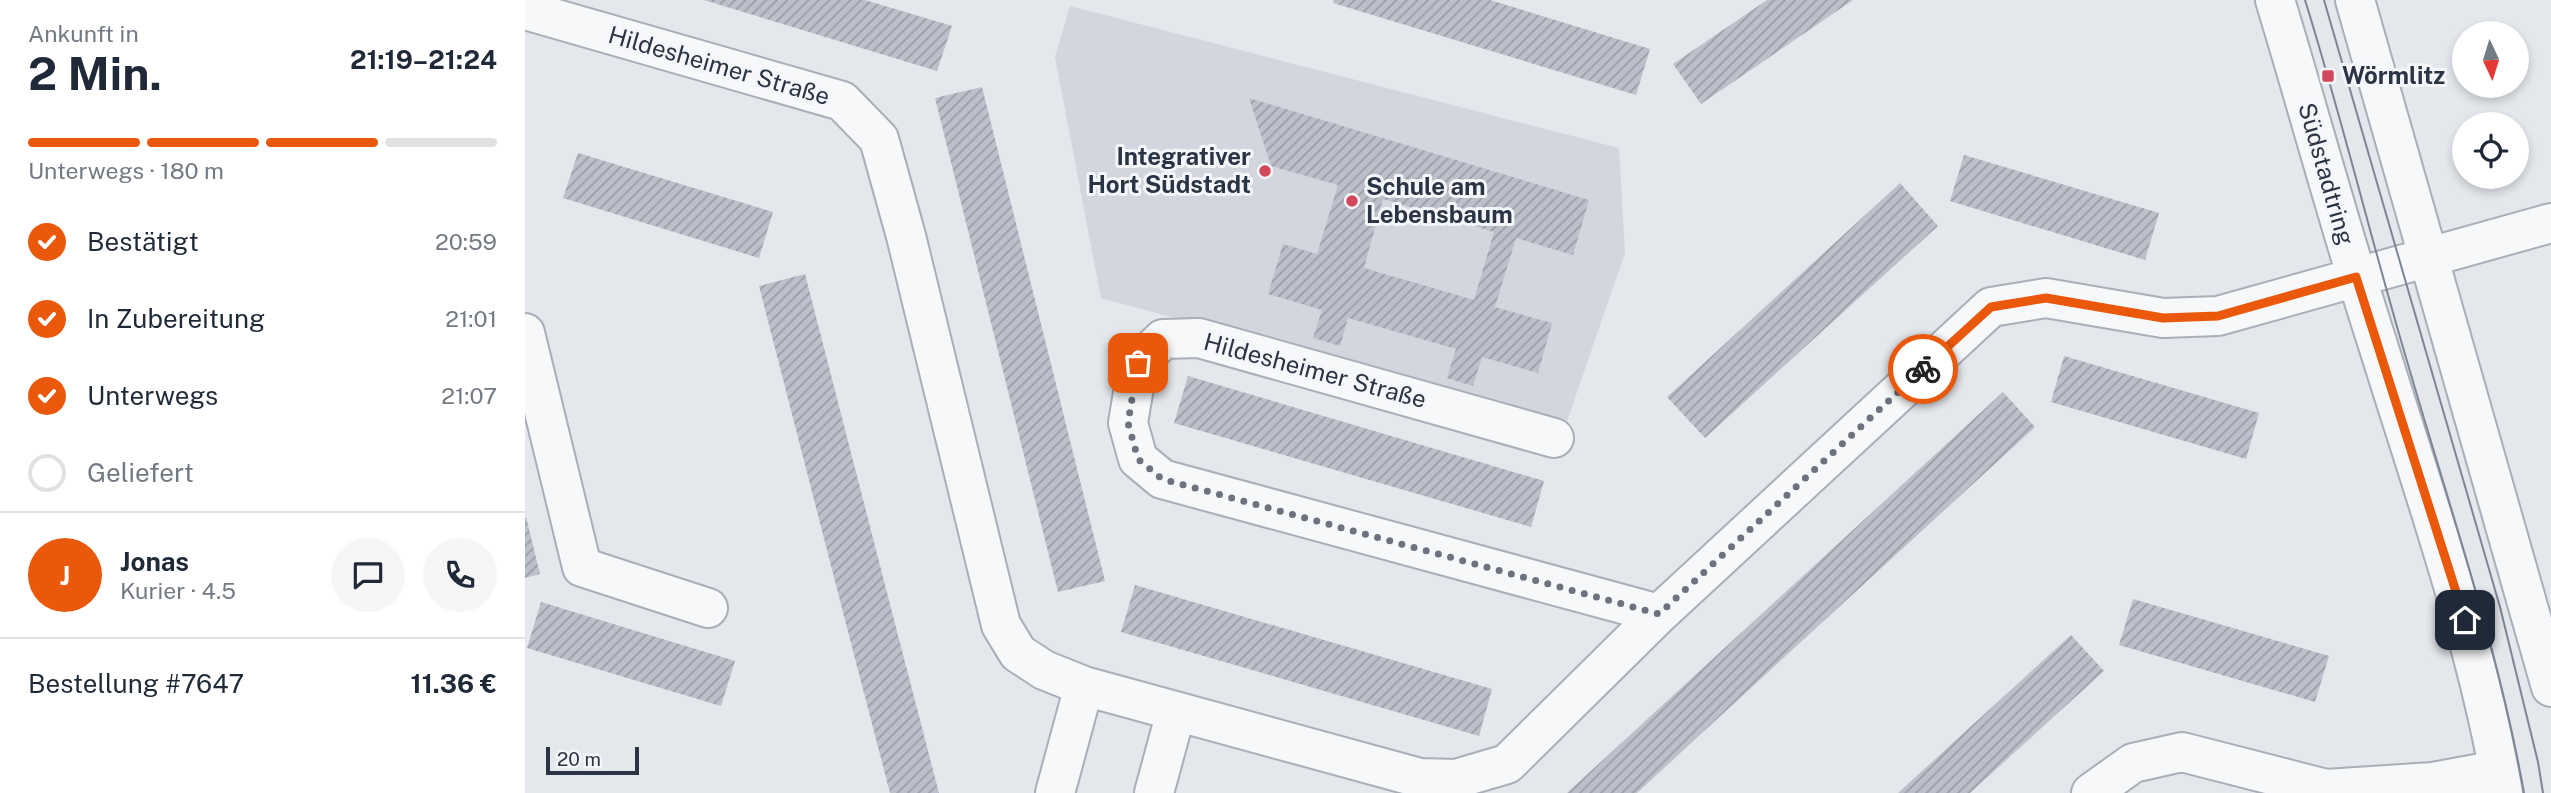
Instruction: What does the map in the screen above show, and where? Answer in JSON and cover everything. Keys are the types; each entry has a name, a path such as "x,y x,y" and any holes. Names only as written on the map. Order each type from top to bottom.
{"street":[{"name":"Südstadtring","path":"2275,0 2356,277 2465,620 2484,695 2500,781"},
{"path":"2355,0 2551,687"},
{"name":"Hildesheimer Straße","path":"525,10 842,101 879,139 906,236 1001,625 1019,653 1044,670 1084,686 1420,778 1456,779 1507,764 1659,614 1991,307 2046,298 2163,318 2218,316 2551,223"},
{"path":"525,333 582,567 708,608"},
{"name":"Hildesheimer Straße","path":"1554,438 1199,338 1163,339 1138,363 1128,423 1138,459 1162,479 1659,614"},
{"path":"1055,793 1084,686"},
{"path":"1154,793 1176,712"},
{"path":"2091,793 2133,763 2182,752 2326,789 2500,781"}],"shaded area":[{"name":"Schule am Lebensbaum","path":"1070,6 1619,148 1625,253 1566,424 1101,298 1055,57"}],"building":[{"path":"704,0 865,0 952,26 937,71"},
{"path":"1334,0 1490,0 1650,49 1636,95 1333,3"},
{"path":"1767,0 1853,0 1701,104 1673,64"},
{"path":"982,87 1105,581 1058,592 935,98"},
{"path":"1249,98 1589,200 1573,255 1516,238 1495,307 1552,323 1538,373 1482,357 1473,386 1447,378 1456,349 1348,318 1340,346 1313,338 1322,310 1268,294 1283,244 1317,254 1338,185 1271,166","holes":["1383,199 1494,232 1474,300 1364,268"]},
{"path":"578,153 773,212 759,258 563,198"},
{"path":"1964,155 2159,213 2145,260 1950,201"},
{"path":"1900,183 1938,226 1705,438 1667,397"},
{"path":"805,274 939,793 890,793 846,624 759,286"},
{"path":"2064,356 2259,413 2246,459 2051,402"},
{"path":"1188,376 1544,481 1531,527 1174,423"},
{"path":"2003,392 2035,427 1637,793 1567,793"},
{"path":"525,518 540,574 525,578"},
{"path":"1135,585 1492,689 1479,736 1121,632"},
{"path":"2133,599 2329,656 2315,702 2119,645"},
{"path":"541,602 735,661 721,706 527,648"},
{"path":"2071,635 2104,671 1970,793 1898,793"}],"tram line":[{"path":"2305,0 2398,331 2488,636 2524,793"},
{"path":"2324,0 2500,607 2538,762 2543,793"}],"way so far":[{"path":"1138,363 1132,386 1128,423 1138,459 1162,479 1659,614 1923,369"}],"place":[{"name":"Wörmlitz","path":"2328,76"},
{"name":"Integrativer Hort Südstadt","path":"1265,171"},
{"name":"Schule am Lebensbaum","path":"1352,201"}],"route":[{"path":"1923,369 1991,307 2046,298 2163,318 2218,316 2356,277 2465,620"}]}
